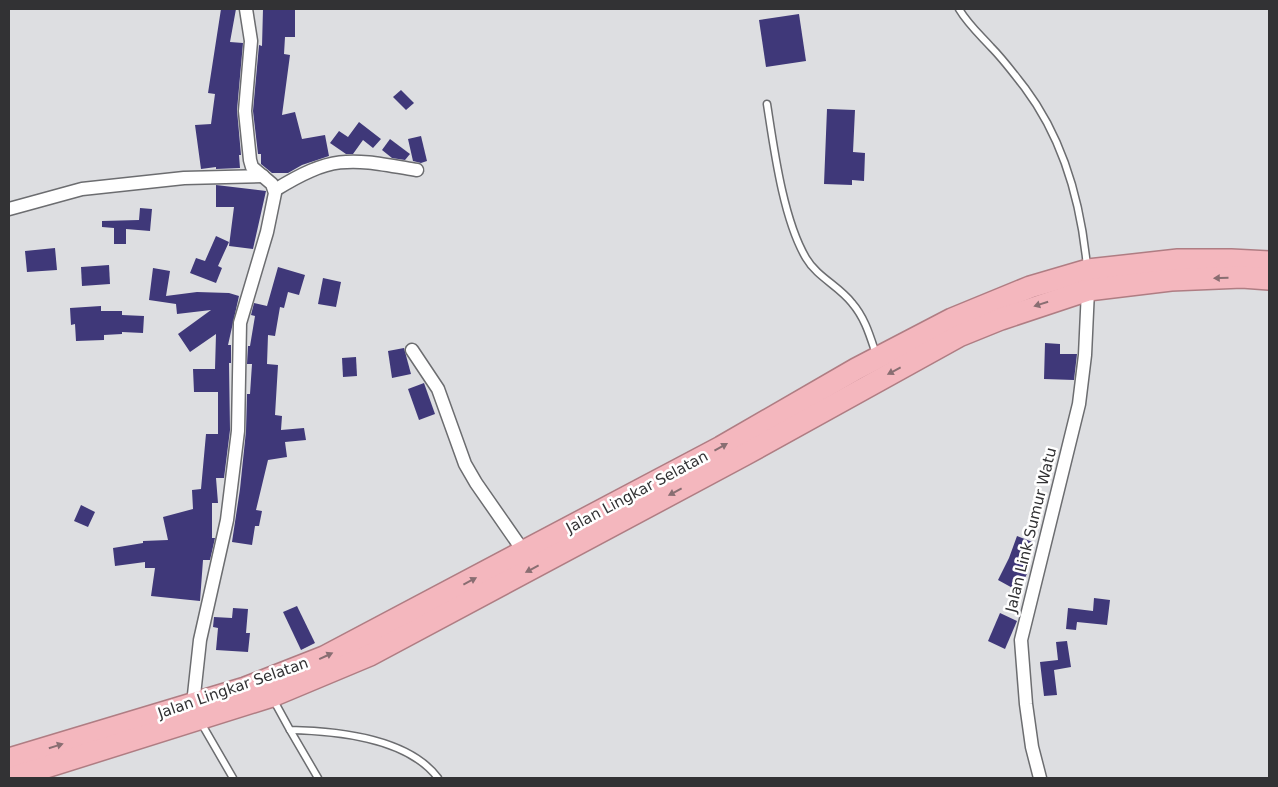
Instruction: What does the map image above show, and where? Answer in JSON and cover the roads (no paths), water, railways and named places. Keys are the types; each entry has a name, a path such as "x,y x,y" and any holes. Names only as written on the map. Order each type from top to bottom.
{"highway":[{"name":"Jalan Lingkar Selatan","path":"9,759 110,738 196,712 272,696 370,656 744,455 858,390 959,336 982,317 1030,287 1088,280 1178,260 1269,262"},
{"name":"Jalan Lingkar Selatan","path":"1088,280 1172,280 1242,277 1269,279"},
{"name":"Jalan Lingkar Selatan","path":"196,712 324,657 721,447 877,358 982,317"},
{"name":"Jalan Lingkar Selatan","path":"11,778 110,738"}],"street":[{"path":"196,712 200,640 227,520 238,431 240,322 267,232 275,190 270,181 252,167 249,152 245,111 251,41 246,9"},
{"path":"275,190 308,171 336,161 362,161 417,170"},
{"path":"9,209 82,189 184,178 264,176"},
{"name":"Jalan Link Sumur Watu","path":"1040,778 1026,704 1021,640 1079,404 1085,355 1088,280"},
{"path":"412,350 438,389 466,464 476,483 524,552"}],"lane":[{"path":"959,9 968,25 992,48 1026,90 1046,123 1069,171 1075,190 1084,237 1088,280"},
{"path":"767,104 777,168 798,243 817,272 852,302 864,321 877,358"},
{"path":"272,696 281,717 318,778"},
{"path":"196,712 233,778"},
{"path":"290,730 353,736 402,750 424,764 438,778"}]}
